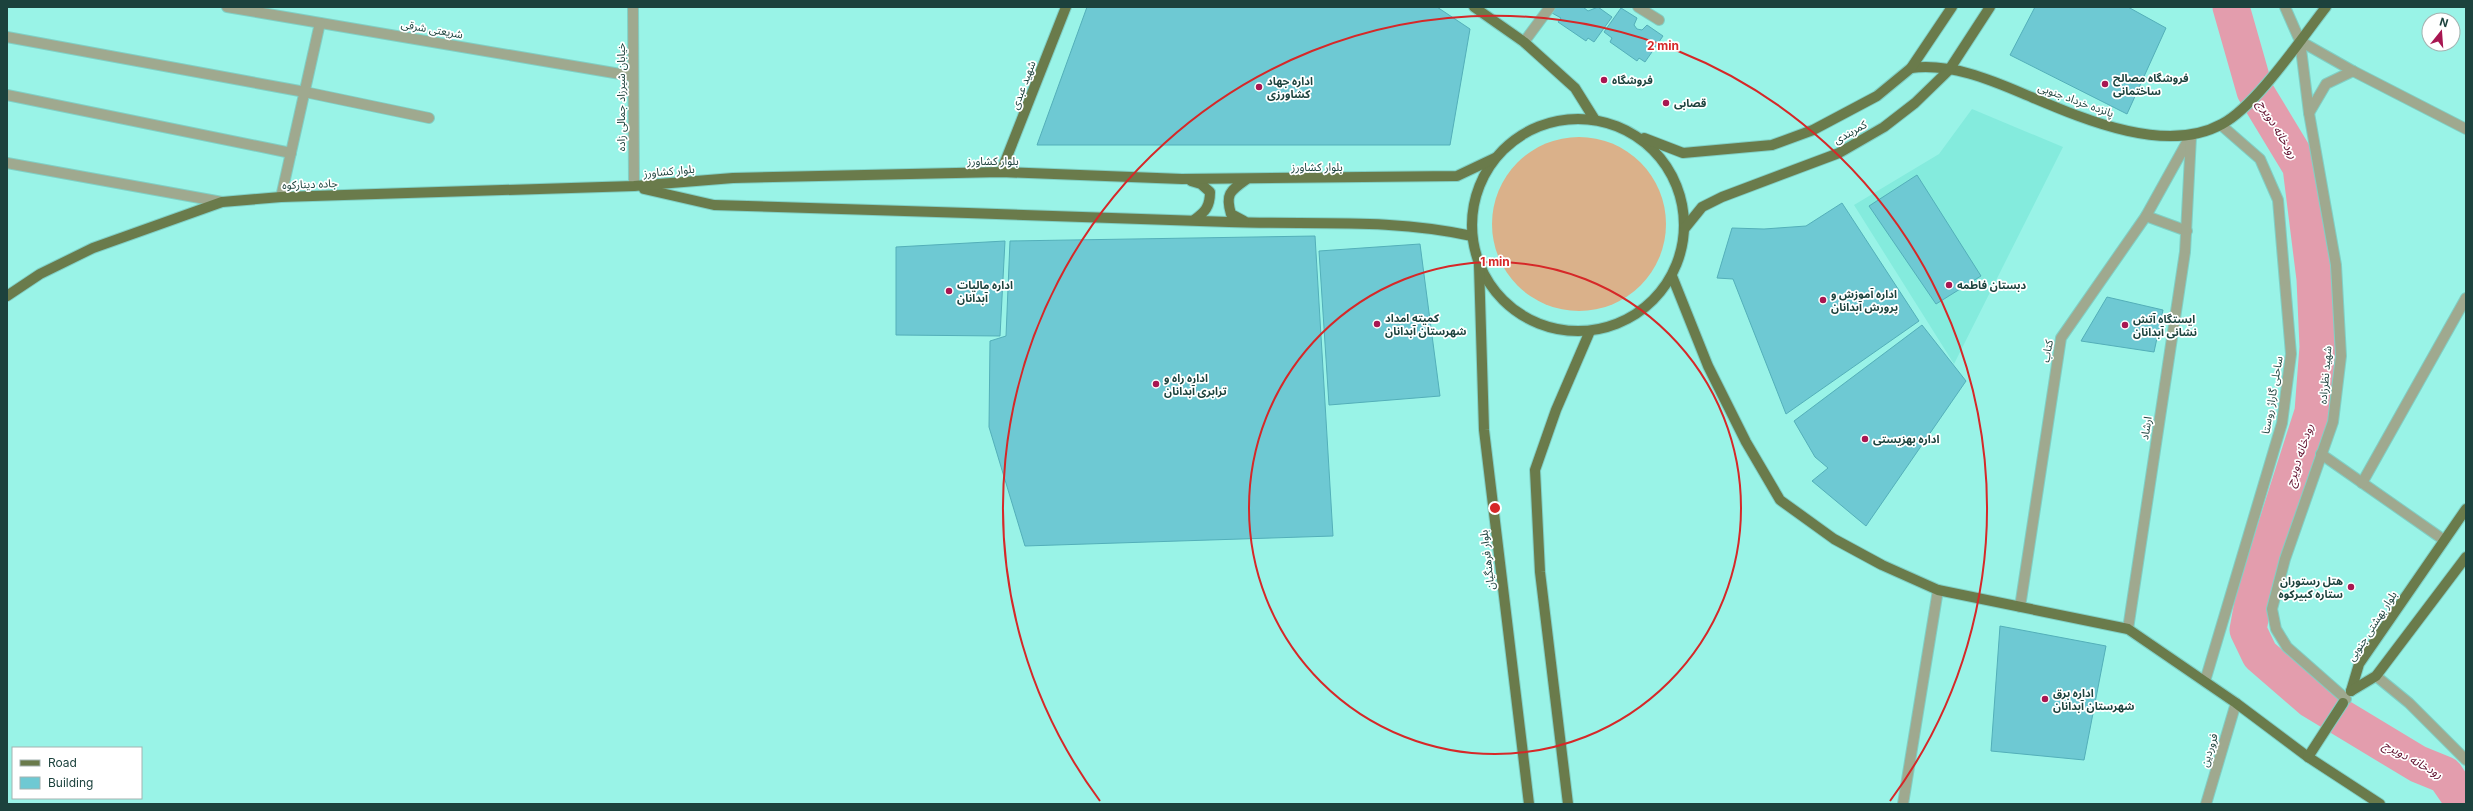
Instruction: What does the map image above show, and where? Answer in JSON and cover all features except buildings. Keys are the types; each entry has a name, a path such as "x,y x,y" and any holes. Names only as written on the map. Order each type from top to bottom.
{"main road":[{"name":"شهید عبدی","path":"1001,172 1066,7"},
{"path":"1474,7 1524,42 1575,88 1595,120"},
{"name":"کمربندی","path":"1685,228 1702,207 1722,197 1839,153 1884,127 1915,103 1949,70 1990,7"},
{"name":"پانزده خرداد جنوبی","path":"1910,68 1949,70 1982,76 2102,124 2152,135 2191,135 2221,125 2243,109 2300,41 2326,7"},
{"name":"کمربندی","path":"1634,134 1683,153 1772,145 1812,130 1878,96 1910,68 1949,8"},
{"path":"1567,119 1595,120 1615,125 1634,134 1651,148 1666,164 1676,184 1683,205 1685,228 1680,261 1672,276 1657,296 1638,313 1615,325 1590,330 1562,330 1535,322 1517,311 1492,288 1479,263 1472,236 1473,208 1480,182 1495,158 1515,139 1540,126 1567,119"},
{"name":"بلوار کشاورز","path":"634,186 733,178 1001,172 1182,179 1456,176 1495,158"},
{"path":"1182,179 1201,184 1210,192 1210,203 1204,213 1194,220"},
{"path":"1247,179 1232,189 1228,200 1231,214 1247,223"},
{"name":"بلوار کشاورز","path":"634,186 714,205 1194,220 1247,223 1409,225 1472,236"},
{"name":"جاده دینارکوه","path":"7,296 40,274 93,248 222,202 282,197 634,186"},
{"name":"بلوار فرهنگیان","path":"1479,263 1484,430 1529,804"},
{"path":"1672,276 1708,366 1746,442 1780,500 1834,539 1882,565 1938,590 2128,629 2236,703 2308,757 2380,804"},
{"path":"1568,804 1540,572 1535,470 1556,410 1590,330"},
{"name":"بلوار بهشتی جنوبی","path":"2347,698 2359,664 2466,509"},
{"path":"2308,757 2328,729 2347,698 2376,676 2466,557"}],"street":[{"name":"شریعتی شرقی","path":"227,7 241,8 632,76"},
{"name":"خیابان شیرزاد جمالی زاده","path":"633,7 632,76 634,186"},
{"path":"1524,42 1550,7"},
{"path":"1638,7 1659,20"},
{"name":"شهید نظرزاده","path":"2285,7 2300,41 2310,113 2336,265 2340,356 2333,422 2286,558 2272,609 2276,629 2287,647 2347,698"},
{"path":"282,197 320,22"},
{"path":"7,37 304,92 429,118"},
{"path":"2300,41 2353,71 2466,130"},
{"path":"2310,113 2326,84 2353,71"},
{"path":"7,95 291,153"},
{"name":"ساحلی گاراژ روستا","path":"2205,681 2282,423 2291,354 2278,200 2260,159 2221,125"},
{"name":"کتاب","path":"2020,607 2061,338 2146,216 2191,135"},
{"name":"ارشاد","path":"2128,629 2187,230 2191,135"},
{"path":"7,163 222,202"},
{"path":"2146,216 2187,230"},
{"path":"2362,483 2466,298"},
{"path":"2321,454 2444,540"},
{"path":"1902,804 1938,590"},
{"path":"2376,676 2409,703 2466,760"},
{"name":"فروردین","path":"2206,804 2236,703"}],"shaded area":[{"name":"دبستان فاطمه","path":"1972,109 2063,147 1954,364 1854,205 1939,154"},
{"path":"1570,137 1588,137 1620,147 1641,162 1656,183 1666,215 1666,233 1656,265 1641,286 1620,301 1604,307 1588,311 1570,311 1538,301 1517,286 1502,265 1496,249 1492,233 1492,215 1502,183 1517,162 1538,147 1554,141"}],"waterway":[{"name":"رودخانه دویرج","path":"2231,7 2255,91 2301,167 2315,279 2318,347 2313,412 2254,597 2248,630 2260,655 2312,700 2418,764 2445,775 2465,804"}],"place":[{"name":"فروشگاه","path":"1604,80"},
{"name":"فروشگاه مصالح ساختمانی","path":"2105,84"},
{"name":"اداره جهاد کشاورزی","path":"1259,87"},
{"name":"قصابی","path":"1666,103"},
{"name":"دبستان فاطمه","path":"1949,285"},
{"name":"اداره مالیات آبدانان","path":"949,291"},
{"name":"اداره آموزش و پرورش آبدانان","path":"1823,300"},
{"name":"کمیته امداد شهرستان آبدانان","path":"1377,324"},
{"name":"ایستگاه آتش نشانی آبدانان","path":"2125,325"},
{"name":"اداره راه و ترابری آبدانان","path":"1156,384"},
{"name":"اداره بهزیستی","path":"1865,439"},
{"name":"هتل رستوران ستاره کبیرکوه","path":"2351,587"},
{"name":"اداره برق شهرستان آبدانان","path":"2045,699"}]}
